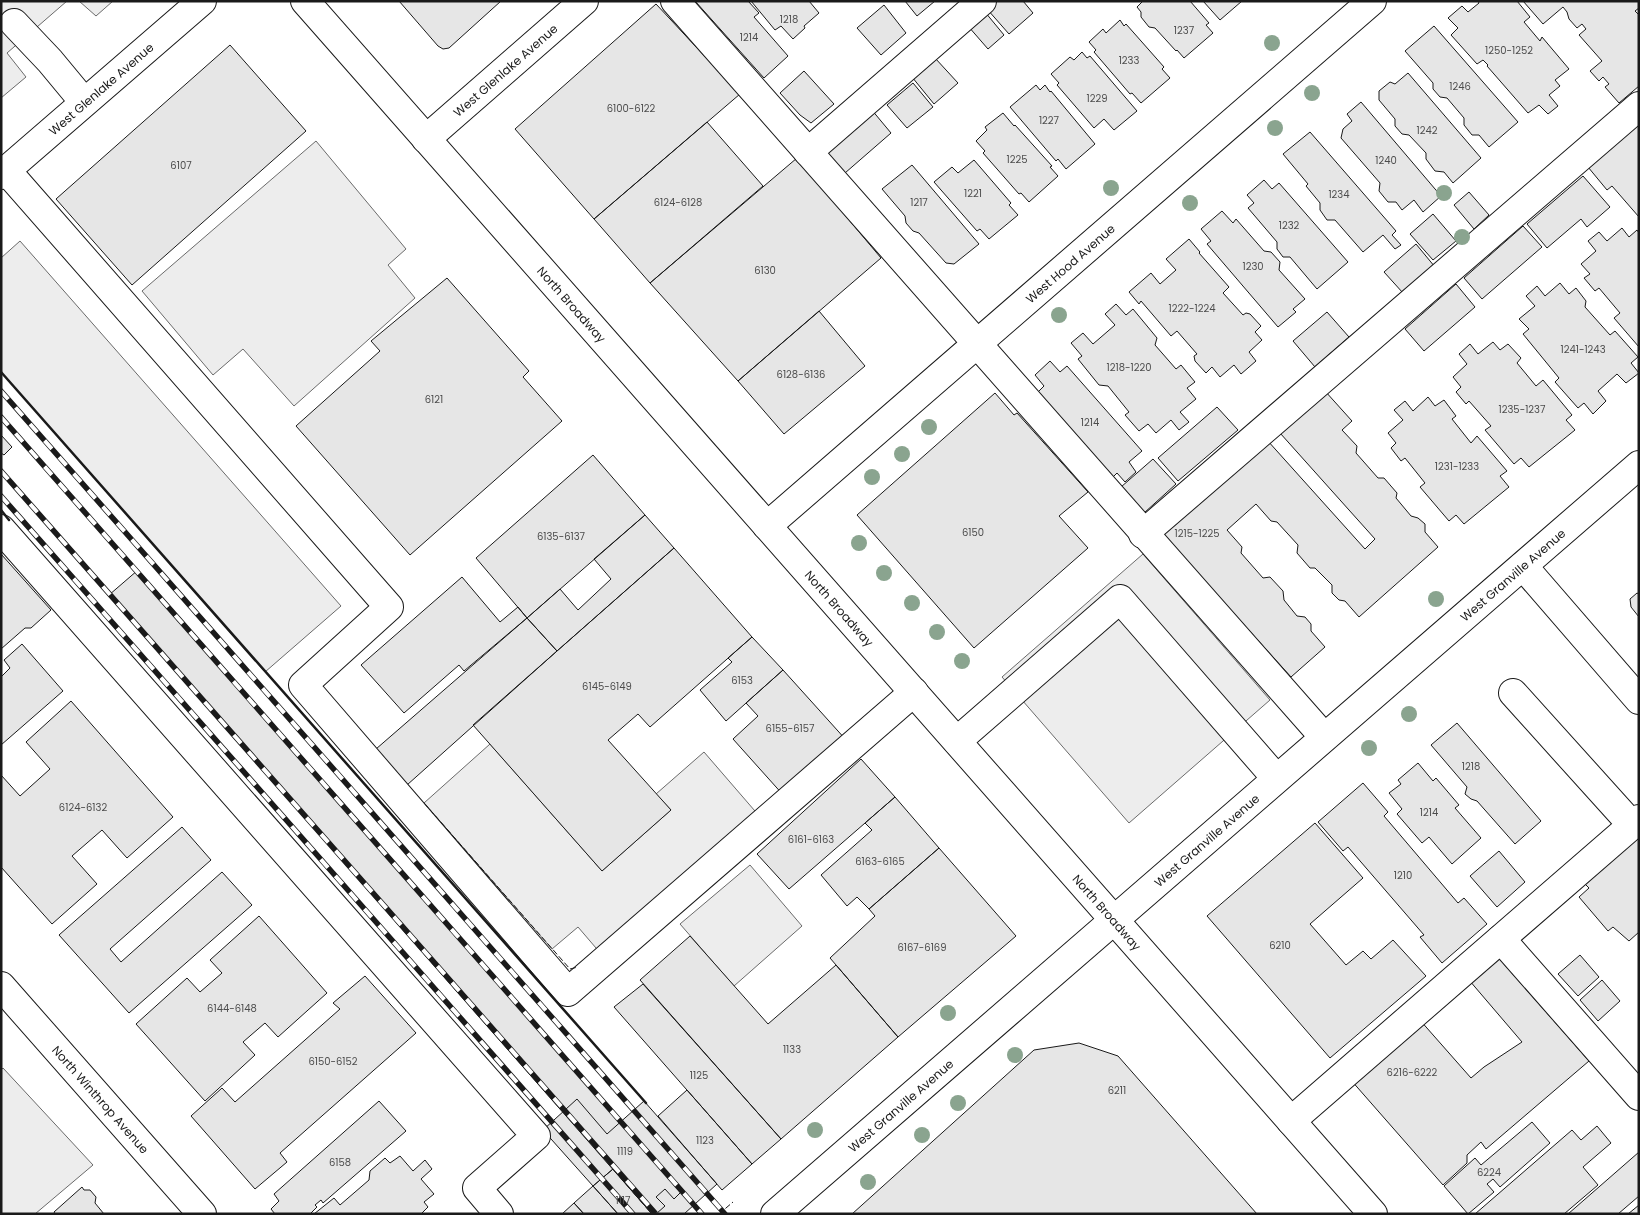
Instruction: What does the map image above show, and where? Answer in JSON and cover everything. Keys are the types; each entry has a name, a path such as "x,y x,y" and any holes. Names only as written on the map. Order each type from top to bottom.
{"street":[{"name":"West Glenlake Avenue","path":"4,173 202,1"},
{"name":"North Broadway","path":"305,1 1373,1214"},
{"name":"West Glenlake Avenue","path":"426,139 584,1"},
{"path":"675,1 1324,737"},
{"path":"808,152 982,1"},
{"name":"West Hood Avenue","path":"767,526 1372,1"},
{"path":"14,23 50,61 84,102"},
{"path":"1143,534 1639,106"},
{"path":"4,173 389,607 303,685 568,992 914,692"},
{"name":"West Granville Avenue","path":"775,1214 1276,778 1639,466"},
{"path":"1,529 536,1136 477,1188 499,1214"},
{"path":"1523,566 1639,700"},
{"path":"957,741 1120,599 1276,778"},
{"path":"1291,1120 1635,822 1513,693"},
{"path":"1501,939 1639,1096"},
{"name":"North Winthrop Avenue","path":"1,986 202,1214"}],"shaded area":[{"path":"1,1 67,1 7,53 26,77 1,98"},
{"path":"79,1 113,1 96,16"},
{"path":"316,141 406,249 388,265 415,298 294,406 243,349 213,375 142,291"},
{"path":"20,241 341,606 265,672 1,372 1,258"},
{"path":"1143,554 1270,700 1129,823 1002,677"},
{"path":"490,744 602,871 671,810 656,794 704,752 761,818 602,955 578,927 552,949 424,803"},
{"path":"750,865 802,926 734,986 680,924"},
{"path":"3,1068 93,1165 35,1214 1,1214 1,1070"}],"building":[{"path":"399,1 501,1 449,48 443,49 438,46"},
{"path":"695,1 748,1 759,13 754,17 788,56 764,78"},
{"path":"751,1 809,1 819,13 793,39 781,26 775,30"},
{"path":"905,1 935,1 917,16"},
{"path":"997,1 1023,1 1033,13 1009,34 987,9"},
{"path":"1143,1 1190,1 1209,23 1206,25 1213,33 1184,58 1155,28 1149,27 1141,17 1141,12 1137,7"},
{"path":"1203,1 1242,1 1220,20"},
{"path":"1478,1 1517,1 1530,17 1524,22 1540,41 1542,37 1569,69 1555,80 1560,86 1549,95 1558,106 1548,114 1539,105 1528,113 1488,65 1483,60 1477,64 1451,35 1458,28 1448,18 1462,6 1468,12 1479,3"},
{"path":"1523,1 1639,1 1639,8 1635,11 1639,15 1639,86 1619,103 1605,87 1609,84 1603,77 1599,81 1590,71 1602,61 1579,35 1586,29 1582,24 1577,28 1569,19 1563,7 1543,24"},
{"path":"656,4 740,94 594,219 515,129"},
{"path":"884,5 906,33 881,55 857,28"},
{"path":"985,12 1004,35 988,49 968,26"},
{"path":"1120,20 1124,26 1126,24 1164,67 1162,69 1170,78 1141,103 1132,93 1130,94 1094,52 1096,50 1089,42 1103,29 1106,33"},
{"path":"1434,26 1518,122 1489,147 1479,135 1472,135 1464,125 1464,118 1447,98 1440,97 1433,89 1433,83 1405,51"},
{"path":"230,45 306,131 132,285 56,199"},
{"path":"1082,52 1087,58 1090,56 1137,111 1114,130 1104,119 1094,128 1057,85 1059,83 1051,74 1070,57 1074,60"},
{"path":"935,58 958,83 934,104 912,77"},
{"path":"804,71 834,104 811,123 800,115 780,93"},
{"path":"1408,73 1481,158 1453,183 1444,172 1435,171 1426,159 1426,153 1409,135 1402,134 1395,126 1395,119 1379,100 1379,91 1390,82 1395,84"},
{"path":"913,83 933,107 907,128 887,105"},
{"path":"1036,85 1040,90 1045,85 1051,91 1095,144 1066,169 1058,159 1056,161 1010,107"},
{"path":"1361,102 1441,196 1423,212 1414,200 1402,210 1396,202 1388,202 1379,191 1380,183 1341,138 1343,129 1352,121 1347,114"},
{"path":"871,109 891,133 845,173 827,153"},
{"path":"1003,113 1052,166 1050,167 1058,176 1029,202 1021,193 1019,194 983,153 985,151 976,141 987,130 985,127"},
{"path":"707,122 763,186 650,283 594,219"},
{"path":"1639,124 1639,217 1612,186 1607,190 1588,167"},
{"path":"1310,132 1396,231 1392,235 1401,245 1395,249 1383,235 1363,252 1335,220 1327,220 1320,210 1320,203 1306,186 1308,184 1283,154"},
{"path":"797,158 881,258 738,381 650,283"},
{"path":"974,160 1011,203 1009,205 1018,215 989,239 980,229 977,231 934,182 952,167 958,173"},
{"path":"912,165 979,244 954,264 946,263 919,233 913,231 906,223 905,216 882,189"},
{"path":"1583,176 1610,207 1587,227 1581,219 1547,248 1527,224"},
{"path":"1264,180 1272,189 1279,183 1348,262 1317,289 1290,257 1283,257 1277,249 1277,242 1248,208 1254,203 1247,195"},
{"path":"1469,192 1489,215 1474,229 1454,205"},
{"path":"1222,211 1233,223 1236,219 1264,251 1271,252 1280,262 1279,270 1305,299 1293,309 1296,312 1278,327 1207,244 1211,241 1201,229"},
{"path":"1433,214 1456,241 1433,260 1410,234"},
{"path":"1523,226 1542,247 1482,299 1464,278"},
{"path":"1622,228 1629,237 1637,230 1639,233 1639,347 1614,318 1620,313 1599,288 1595,291 1584,278 1590,274 1581,264 1596,251 1588,241 1599,232 1607,241"},
{"path":"1189,239 1229,287 1223,293 1243,315 1246,313 1250,314 1261,326 1255,332 1262,340 1249,352 1256,361 1241,374 1234,365 1220,377 1212,367 1206,373 1195,361 1194,356 1197,354 1177,331 1171,336 1141,301 1139,304 1129,292 1151,273 1160,284 1176,270 1166,259"},
{"path":"1416,244 1435,267 1403,293 1384,272"},
{"path":"447,278 529,371 523,377 562,421 410,555 296,426 380,351 371,341"},
{"path":"1560,283 1569,294 1576,288 1586,301 1585,307 1610,335 1615,331 1638,357 1631,363 1639,373 1626,383 1617,374 1598,391 1606,401 1593,414 1584,403 1578,408 1555,382 1559,378 1523,334 1529,329 1519,319 1535,306 1526,296 1537,286 1545,296"},
{"path":"1456,284 1475,307 1424,351 1405,329"},
{"path":"1116,304 1126,315 1133,309 1157,338 1155,345 1176,369 1181,365 1195,382 1187,388 1196,399 1180,412 1189,422 1179,430 1171,420 1156,433 1148,424 1139,431 1125,415 1129,412 1108,386 1099,385 1078,359 1082,356 1071,343 1083,333 1093,344 1115,325 1105,314"},
{"path":"819,311 865,366 784,434 738,381"},
{"path":"1327,312 1349,337 1315,367 1293,341"},
{"path":"1493,342 1500,350 1508,344 1521,358 1517,363 1536,386 1543,380 1572,415 1566,420 1575,430 1529,467 1521,458 1514,464 1485,430 1491,426 1469,401 1466,404 1456,392 1461,387 1453,377 1467,364 1459,354 1470,344 1478,354"},
{"path":"1050,361 1060,372 1067,366 1142,451 1129,462 1136,472 1125,482 1117,473 1113,477 1038,392 1044,386 1035,375"},
{"path":"1325,391 1352,421 1342,430 1357,446 1356,453 1378,478 1384,478 1397,493 1396,498 1411,516 1418,518 1425,524 1425,532 1438,547 1359,617 1345,601 1339,600 1332,593 1332,585 1315,568 1310,568 1297,553 1298,545 1277,522 1271,521 1256,504 1227,530 1242,547 1241,553 1263,578 1270,577 1283,591 1284,600 1297,616 1305,617 1311,624 1311,631 1325,647 1291,677 1163,535 1267,440 1365,549 1375,539 1280,433"},
{"path":"995,393 1014,415 1017,413 1088,492 1059,516 1088,548 974,648 857,515"},
{"path":"1428,397 1435,406 1444,400 1456,416 1452,419 1471,443 1477,436 1507,471 1500,476 1509,487 1464,524 1456,515 1449,521 1420,487 1425,483 1405,458 1401,461 1391,448 1396,443 1388,433 1403,420 1394,410 1405,401 1413,411"},
{"path":"1217,407 1238,430 1178,481 1158,458"},
{"path":"1,435 12,447 4,455 1,453"},
{"path":"593,455 645,515 527,618 476,558"},
{"path":"1153,459 1176,484 1144,513 1121,487"},
{"path":"645,515 674,548 557,651 527,618 560,589 578,610 611,579 594,559"},
{"path":"674,548 752,637 650,727 638,714 608,740 671,810 602,871 473,725"},
{"path":"1,554 51,610 31,628 25,628 1,649"},
{"path":"138,570 683,1190 674,1199 665,1189 656,1197 665,1206 656,1214 652,1214 109,595"},
{"path":"462,577 500,622 518,607 527,618 464,671 459,665 404,713 361,665"},
{"path":"1637,593 1639,594 1639,617 1631,607 1630,599"},
{"path":"527,618 557,651 407,785 376,749"},
{"path":"752,637 783,670 726,721 700,690 732,662 728,658"},
{"path":"22,644 63,691 1,745 1,677 10,668 4,660"},
{"path":"783,670 847,741 785,797 733,739 758,716 746,703"},
{"path":"71,701 173,817 127,858 102,830 72,856 97,884 52,924 1,867 1,775 20,796 50,769 26,742"},
{"path":"1457,723 1541,821 1515,844 1477,801 1465,794 1467,787 1431,745"},
{"path":"861,759 895,797 789,889 757,854"},
{"path":"1418,763 1433,781 1436,778 1459,805 1455,808 1481,838 1452,864 1429,837 1422,843 1397,814 1402,809 1389,793 1401,784 1398,780"},
{"path":"1363,783 1388,812 1384,816 1458,903 1464,898 1487,924 1442,963 1420,937 1424,935 1348,847 1343,851 1318,822"},
{"path":"895,797 939,848 869,909 857,897 847,906 821,875 872,830 865,823"},
{"path":"1315,823 1363,878 1310,924 1346,965 1363,951 1371,959 1393,940 1426,976 1330,1058 1207,916"},
{"path":"182,827 211,860 110,949 121,962 222,872 252,905 129,1013 59,935"},
{"path":"1639,832 1639,932 1629,941 1613,927 1608,931 1579,897 1589,888 1583,882"},
{"path":"939,848 1016,936 898,1037 830,958 875,916 869,909"},
{"path":"1499,851 1525,882 1497,907 1470,876"},
{"path":"259,916 327,993 278,1037 265,1023 243,1042 255,1055 205,1101 136,1024 187,978 200,992 222,973 210,960"},
{"path":"690,936 768,1024 836,965 898,1037 781,1139 640,980"},
{"path":"1580,955 1599,977 1578,996 1558,974"},
{"path":"1497,956 1589,1061 1486,1149 1481,1142 1467,1155 1467,1163 1443,1185 1350,1079 1419,1019 1471,1078 1522,1042 1469,980"},
{"path":"365,976 416,1033 280,1153 287,1162 255,1189 191,1116 222,1088 235,1102 340,1009 333,1003"},
{"path":"1602,980 1620,1001 1598,1021 1580,1000"},
{"path":"643,984 781,1139 752,1164 614,1007"},
{"path":"1079,1043 1118,1056 1257,1214 852,1214 1034,1050"},
{"path":"687,1090 752,1164 722,1190 658,1116"},
{"path":"577,1099 607,1134 644,1101 717,1184 684,1214 652,1214 613,1169 593,1186 543,1130"},
{"path":"379,1101 406,1131 323,1203 321,1200 315,1205 317,1207 310,1214 275,1214 271,1209 279,1201 274,1194"},
{"path":"1532,1122 1550,1143 1500,1187 1493,1179 1487,1184 1494,1192 1468,1214 1444,1186 1475,1158 1481,1165"},
{"path":"1597,1126 1611,1143 1583,1167 1598,1185 1564,1214 1475,1214 1572,1130 1581,1140"},
{"path":"1639,1152 1639,1196 1618,1214 1568,1214"},
{"path":"400,1156 413,1171 425,1160 432,1169 421,1179 434,1194 424,1202 428,1207 421,1214 314,1214 334,1198 340,1205 369,1180 370,1171 385,1158 390,1163"},
{"path":"613,1169 652,1214 618,1214 593,1186"},
{"path":"593,1186 618,1214 584,1214 574,1203"},
{"path":"82,1187 84,1190 90,1190 96,1197 95,1203 104,1214 55,1214 54,1212"},
{"path":"574,1203 584,1214 562,1214"},
{"path":"1639,1205 1639,1214 1628,1214"}],"railway":[{"path":"1,391 725,1214"},
{"path":"1,417 702,1214"},
{"path":"1,471 656,1214"},
{"path":"1,496 633,1214"}],"fence":[{"path":"424,803 570,969 578,967"},
{"path":"719,1214 733,1202"}],"wall":[{"path":"1,372 646,1103"},
{"path":"1,510 9,520"}]}
